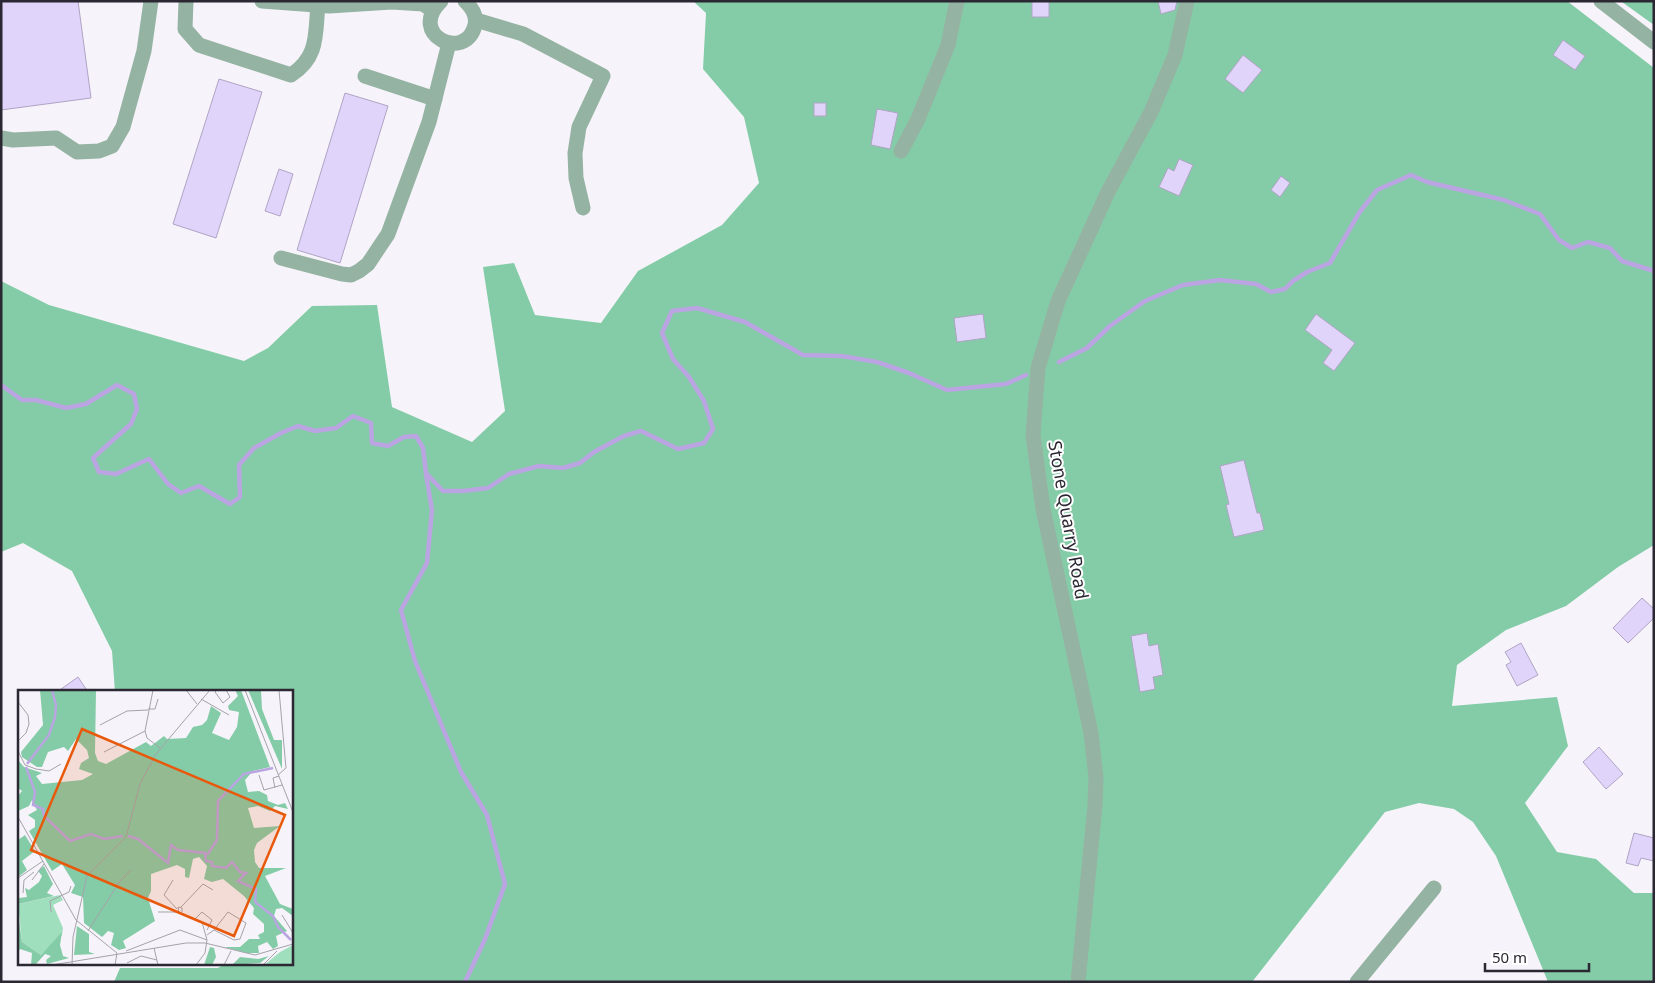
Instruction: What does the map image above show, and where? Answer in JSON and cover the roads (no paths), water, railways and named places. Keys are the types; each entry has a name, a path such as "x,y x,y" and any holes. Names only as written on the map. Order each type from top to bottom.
{"street":[{"path":"1,138 14,140 56,138 77,152 99,151 112,146 123,127 144,51 151,1"},
{"path":"186,1 185,29 199,45 291,74 301,68 309,59 316,40 318,5"},
{"path":"262,1 318,5 392,2 436,6 430,22 433,33 442,41 454,44 465,40 473,31 476,20 472,8 465,1"},
{"path":"901,151 918,119 948,45 957,1"},
{"name":"Stone Quarry Road","path":"1078,982 1096,777 1091,733 1042,500 1034,435 1038,368 1058,301 1108,192 1151,112 1175,55 1187,1"},
{"path":"1601,1 1654,42"},
{"path":"476,20 523,34 603,76 579,127 575,153 576,178 583,208"},
{"path":"281,258 342,274 351,274 359,271 368,264 388,234 429,122 449,43"},
{"path":"365,76 435,99"},
{"path":"1357,982 1434,888"}],"waterway":[{"path":"1059,362 1087,348 1110,326 1145,301 1183,285 1220,280 1256,284 1271,292 1285,289 1307,272 1330,263 1359,213 1377,190 1411,175 1427,182 1504,200 1540,214 1559,240 1572,248 1588,242 1610,248 1622,261 1654,271"},
{"path":"1,385 22,400 36,400 66,408 86,404 117,385 134,394 137,409 131,424 93,458 99,472 116,474 149,459 168,484 181,493 199,486 230,504 240,497 239,465 254,448 298,426 315,431 336,428 353,416 371,423 372,443 388,446 404,437 416,436 423,448 426,473 443,491 488,488 509,474 539,466 563,468 580,463 594,452 624,436 641,431 678,449 704,443 713,429 704,401 689,377 673,359 662,333 672,311 697,308 745,322 803,355 842,356 877,362 909,373 947,390 1006,384 1026,375"},
{"path":"426,474 432,510 427,563 401,610 415,661 461,772 487,815 505,884 485,939 465,982"}]}
